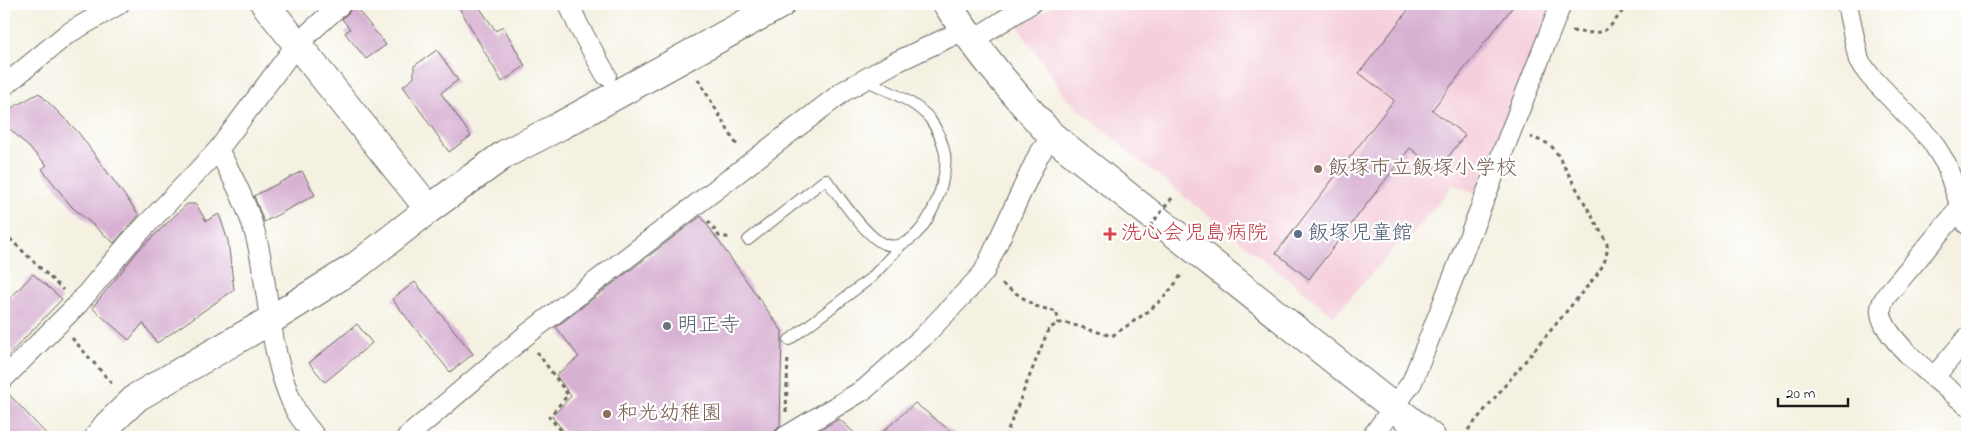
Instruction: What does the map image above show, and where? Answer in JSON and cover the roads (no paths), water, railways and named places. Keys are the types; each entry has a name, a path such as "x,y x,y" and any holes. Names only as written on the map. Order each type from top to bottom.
{"street":[{"path":"4,86 67,34 120,4"},
{"path":"265,4 429,209"},
{"path":"4,378 78,304 130,243 218,150 296,44 341,4"},
{"path":"569,4 578,25 606,75"},
{"path":"99,437 108,425 138,398 269,321 355,267 429,209 505,154 560,126 781,4"},
{"path":"947,4 968,35 1009,88 1052,136 1432,437"},
{"path":"407,437 525,336 646,241 844,91 894,63 968,35 1030,4"},
{"path":"1372,437 1412,382 1561,4"},
{"path":"1847,4 1858,61 1930,140 1946,164 1964,216 1887,295 1882,304 1881,313 1884,324 1892,338 1967,405"},
{"path":"787,436 865,388 922,338 984,272 1038,156 1052,136"},
{"path":"218,150 238,186 258,245 269,321 283,380 296,411 315,437"},
{"path":"1934,376 1967,338"}],"lane":[{"path":"789,340 872,277 903,243 922,228 930,217 937,200 944,171 945,155 939,134 930,119 910,102 864,79"},
{"path":"748,240 826,179 848,208 877,240 884,244 894,245 903,243"}],"place":[{"name":"飯塚市立飯塚小学校","path":"1318,169"},
{"name":"洗心会児島病院","path":"1110,234"},
{"name":"飯塚児童館","path":"1298,234"},
{"name":"明正寺","path":"667,326"},
{"name":"和光幼稚園","path":"607,414"}]}
